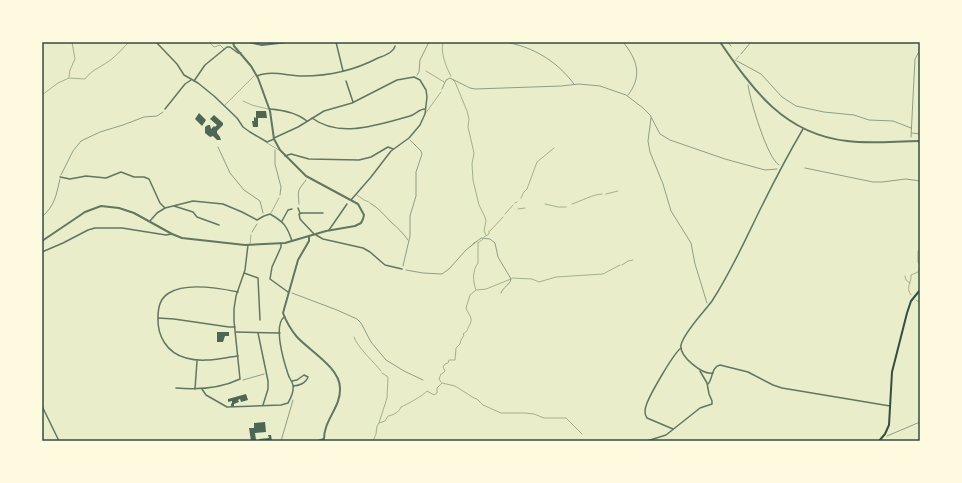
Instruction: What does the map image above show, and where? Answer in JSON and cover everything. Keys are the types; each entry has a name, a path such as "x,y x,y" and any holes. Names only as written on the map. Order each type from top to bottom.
{"main road":[{"path":"880,441 890,424 893,368 905,318 910,303 920,290"}],"street":[{"path":"156,42 177,64 184,75 203,87 250,132 267,142 298,127 326,110 353,102 397,80 415,77 421,81 426,91 427,99 425,114 420,125 408,138 393,149 351,200"},
{"path":"42,241 79,215 100,206 114,207 130,211 172,234 190,240 249,245 292,241 355,226 362,222 364,217 359,205 307,177 280,150 274,138 269,109 257,75 234,46 234,42"},
{"path":"249,42 263,45 288,42"},
{"path":"336,42 343,72"},
{"path":"720,42 735,61 748,82 764,100 777,112 804,129 845,141 920,141"},
{"path":"194,81 205,66 229,46 237,53 241,53"},
{"path":"257,75 266,73 312,76 343,72 375,60 394,49 395,46"},
{"path":"165,109 185,84 191,80"},
{"path":"346,81 353,102"},
{"path":"269,109 283,110 300,116 307,121"},
{"path":"312,118 332,128 351,129 410,116 425,109"},
{"path":"673,430 671,427 645,417 647,404 676,353 681,348 691,328 708,306 730,271 782,167 804,129"},
{"path":"285,156 291,154 309,159 359,160 371,157 387,148 393,149"},
{"path":"60,176 70,179 86,176 106,178 122,172 134,177 145,178 149,180 164,208"},
{"path":"150,221 164,208 194,201 222,204 259,220 270,214 282,221 288,229 292,241"},
{"path":"329,231 329,228 347,204"},
{"path":"174,206 193,212 197,217 219,224"},
{"path":"298,208 300,219 316,235 323,239 357,246 368,250 373,256 386,265 402,269"},
{"path":"282,221 288,210 292,209"},
{"path":"300,213 323,213"},
{"path":"42,252 95,228 122,228 166,235 172,234"},
{"path":"310,236 309,241 299,258 283,311 284,317 296,336 333,370 339,380 340,395 325,426 323,440 317,441"},
{"path":"281,243 281,247 271,269 270,278 288,292"},
{"path":"176,388 195,389 218,386 240,380 234,308 244,273 249,245"},
{"path":"244,273 258,278 260,320"},
{"path":"238,292 207,287 188,288 173,291 165,296 161,300 158,308 158,331 166,346 181,356 197,360 211,360 238,356"},
{"path":"202,388 205,394 226,407 235,408 286,404 290,401 293,393 293,386 283,360 280,333 281,320 284,317"},
{"path":"158,318 235,327"},
{"path":"236,332 280,333"},
{"path":"258,333 268,381 268,389 263,406"},
{"path":"647,441 665,436 700,408 712,404 708,384 699,370 684,354 681,348"},
{"path":"195,389 197,360"},
{"path":"708,384 710,383 713,373 719,365 746,372 782,388 890,406"},
{"path":"699,370 708,374 713,373"},
{"path":"291,381 304,375 308,376 307,380 303,383 298,386 293,386"},
{"path":"42,406 59,441"}],"lane":[{"path":"209,42 214,47 220,45 224,50"},
{"path":"735,61 739,56"},
{"path":"224,106 235,94 257,75"},
{"path":"425,114 441,92"},
{"path":"243,101 269,109"},
{"path":"267,142 280,150"},
{"path":"356,194 369,202"},
{"path":"270,214 278,198"},
{"path":"249,245 251,235"}],"path":[{"path":"415,77 419,73 420,60 429,42"},
{"path":"504,42 524,46 548,58 575,85"},
{"path":"623,42 633,56 638,70 635,86 628,96"},
{"path":"728,42 731,46"},
{"path":"739,56 752,42"},
{"path":"911,141 915,59 920,50"},
{"path":"735,61 760,73 782,97 794,105 814,110 854,115 869,120 893,121 911,128"},
{"path":"441,92 449,78 454,79 470,88 476,89 588,84 600,86 628,96 645,110 662,136 725,159 764,169 775,169 782,167"},
{"path":"748,82 754,112 771,155 776,163 782,167"},
{"path":"42,217 54,203 60,176 73,150 81,141 100,132 147,116 158,116 165,109"},
{"path":"651,118 648,141 650,152 663,184 671,211 692,243 695,264 708,306"},
{"path":"911,132 920,134"},
{"path":"408,138 422,154 416,172 416,196 410,216 409,240 402,269 423,273 442,274 481,238 488,238 495,242 498,257 511,278 510,283 501,293"},
{"path":"218,147 230,173 244,190 260,202 264,216"},
{"path":"275,148 275,164 281,187 278,198"},
{"path":"805,168 873,182 905,179 920,181"},
{"path":"298,208 298,192 307,177"},
{"path":"369,202 400,228 409,240"},
{"path":"251,235 259,220"},
{"path":"288,292 355,318 360,322 370,340 386,360 423,380"},
{"path":"240,380 263,374"},
{"path":"282,441 293,398"},
{"path":"884,436 890,435 920,422"}],"building":[{"path":"256,111 266,111 267,118 258,118 258,127 253,127 252,121 254,121 254,117 256,118"},
{"path":"199,113 206,120 202,126 195,119"},
{"path":"214,115 223,123 217,131 221,140 217,140 213,136 210,137 205,133 205,127 208,125 210,125 211,129 217,125 210,119"},
{"path":"217,332 229,332 229,336 225,336 223,342 217,342"},
{"path":"246,394 248,400 241,402 240,399 238,400 239,402 231,407 232,401 228,402 228,399"},
{"path":"265,422 266,432 255,433 256,440 251,441 249,428 254,428 254,423"},
{"path":"268,435 271,435 272,441 260,441 259,439 269,438"}],"waterway":[{"path":"69,77 70,70 75,59 72,42"},
{"path":"42,95 58,83 69,78 85,79 113,58 129,42"},
{"path":"443,42 442,46 445,64 451,76"},
{"path":"426,71 444,82"},
{"path":"453,80 469,119 468,127 474,153 472,164 473,180 479,205 486,221 484,231 486,235"},
{"path":"523,193 527,189 537,162 554,148"},
{"path":"606,194 618,191"},
{"path":"521,198 523,194"},
{"path":"572,204 591,196 602,194"},
{"path":"545,204 566,207"},
{"path":"505,214 513,205"},
{"path":"518,209 525,208"},
{"path":"490,231 503,217"},
{"path":"484,237 489,234 489,231"},
{"path":"478,243 483,239"},
{"path":"442,374 445,371 443,367 445,364 448,363 449,360 455,360 456,348 460,344 464,335 463,334 467,331 471,321 466,308 470,295 476,290 474,276 478,263 478,243"},
{"path":"911,295 909,292 911,275 918,272 920,265 918,263 918,251"},
{"path":"622,265 633,260"},
{"path":"512,278 532,279 539,282 556,277 603,274 620,265"},
{"path":"905,276 906,280 910,283"},
{"path":"477,290 486,289 511,279"},
{"path":"916,300 920,303"},
{"path":"354,337 362,350 381,371"},
{"path":"373,441 387,398 388,377 382,373"},
{"path":"441,374 439,379 441,382"},
{"path":"379,423 385,421 388,416 396,413 401,407 427,391 434,395 437,393 437,388 442,383 455,386 477,399 483,405 501,413 525,413 534,414 544,418 566,418 582,434"}]}
